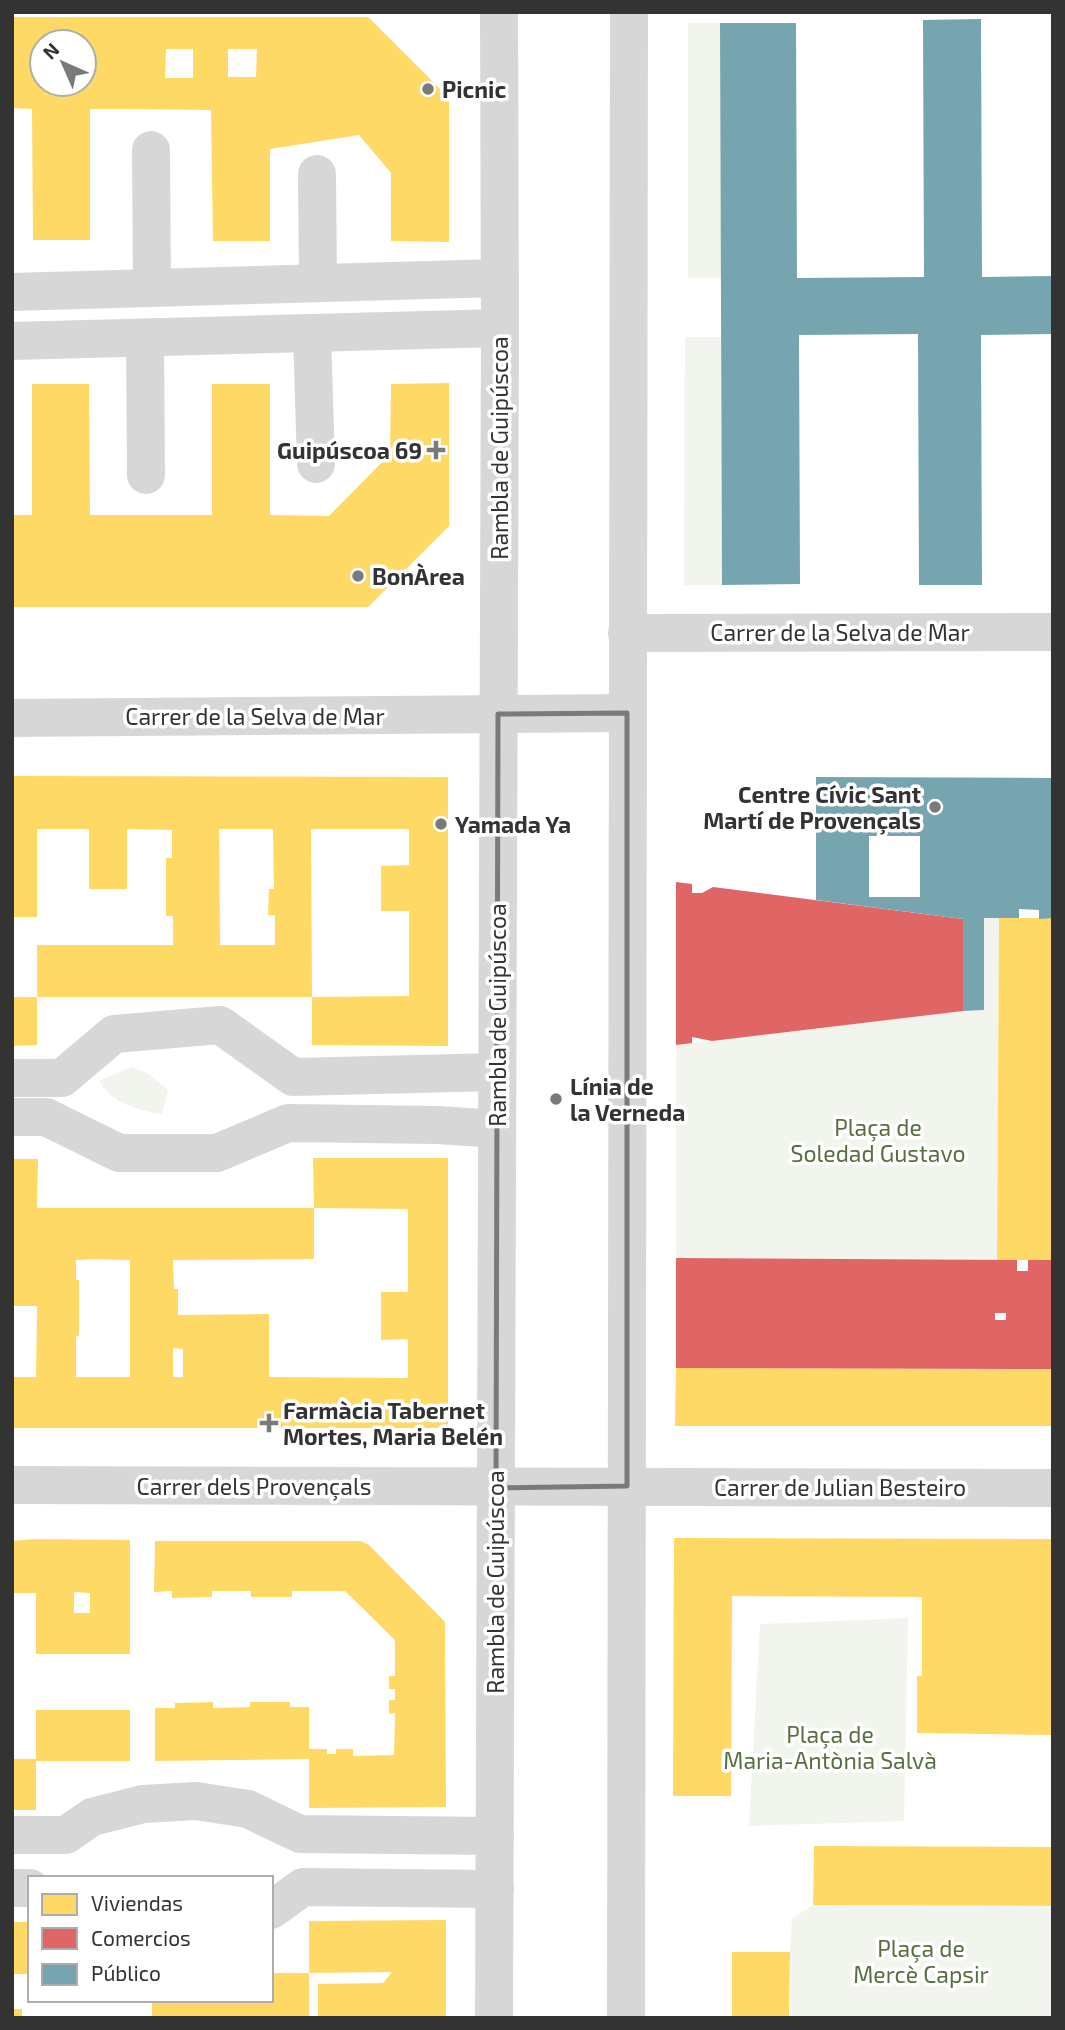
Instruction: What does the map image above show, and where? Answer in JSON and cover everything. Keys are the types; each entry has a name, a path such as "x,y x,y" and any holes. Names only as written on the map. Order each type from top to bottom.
{"street":[{"name":"Rambla de Guipúscoa","path":"494,2018 499,12"},
{"path":"626,2018 629,12"},
{"path":"150,150 152,288"},
{"path":"317,174 318,283"},
{"path":"12,292 498,278"},
{"path":"12,341 500,328"},
{"path":"312,333 316,464"},
{"path":"145,338 146,475"},
{"name":"Carrer de la Selva de Mar","path":"627,633 1053,632"},
{"name":"Carrer de la Selva de Mar","path":"12,718 628,713"},
{"path":"12,1078 62,1079 114,1034 220,1025 293,1077 497,1072"},
{"path":"12,1117 46,1117 119,1153 217,1153 288,1124 438,1125 497,1129"},
{"name":"Carrer dels Provençals","path":"12,1485 496,1488 626,1486"},
{"name":"Carrer de Julian Besteiro","path":"626,1486 1053,1488"},
{"path":"12,1835 66,1835 92,1816 143,1804 196,1801 248,1809 300,1835 495,1836"},
{"path":"273,1909 303,1887 495,1889"}],"highlighted area":[{"path":"627,713 627,1486 496,1488 498,714"}],"green space":[{"path":"688,23 720,23 721,278 688,278"},
{"path":"685,337 721,337 722,585 684,585"},
{"name":"Plaça de Soledad Gustavo","path":"984,918 999,918 997,1260 676,1258 676,1045 984,1010"},
{"path":"131,1067 147,1073 168,1090 162,1114 126,1105 111,1095 99,1081"},
{"name":"Plaça de Maria-Antònia Salvà","path":"908,1618 904,1821 749,1826 760,1624"},
{"name":"Plaça de Mercè Capsir","path":"813,1905 1053,1906 1052,2018 790,2018 792,1919"}],"building: Viviendas":[{"path":"12,17 368,17 449,98 449,242 391,241 391,173 359,135 270,149 270,241 213,241 211,110 126,109 90,109 90,240 33,240 32,109 12,108","holes":["166,49 193,49 193,78 165,78","228,49 257,49 256,77 228,77"]},
{"path":"449,383 449,526 368,607 12,607 12,515 32,515 32,384 89,384 90,515 212,515 212,384 270,384 270,515 329,516 390,454 391,384"},
{"path":"12,776 448,777 448,1046 312,1045 312,997 37,997 37,945 173,945 173,916 166,916 166,858 172,858 172,830 127,829 127,889 89,889 89,829 37,829 37,917 12,917","holes":["219,829 273,829 274,889 269,889 268,915 275,915 275,945 220,945","311,829 409,829 409,865 381,866 381,911 409,911 409,996 312,997"]},
{"path":"999,918 1053,918 1053,1260 997,1260"},
{"path":"12,997 37,997 37,1045 12,1046"},
{"path":"313,1158 448,1158 448,1428 12,1428 12,1377 36,1377 37,1306 12,1306 12,1159 38,1159 37,1208 314,1208","holes":["314,1208 408,1209 408,1292 381,1292 381,1340 408,1339 408,1378 269,1377 269,1314 178,1315 178,1289 174,1289 173,1260 314,1259","76,1260 130,1260 130,1377 76,1377 76,1336 79,1336 79,1280 76,1280","173,1348 183,1349 183,1377 173,1377"]},
{"path":"676,1368 1053,1369 1053,1426 675,1426"},
{"path":"674,1538 1053,1539 1053,1735 917,1733 917,1676 922,1676 922,1597 732,1596 731,1796 673,1796"},
{"path":"130,1540 130,1654 36,1654 36,1593 12,1593 12,1541","holes":["74,1592 90,1593 90,1613 74,1613"]},
{"path":"155,1541 361,1541 369,1545 445,1622 446,1807 309,1808 309,1759 155,1761 155,1708 175,1708 175,1703 213,1702 213,1708 250,1707 250,1702 290,1702 290,1707 309,1707 309,1749 327,1749 327,1754 336,1754 336,1749 353,1749 353,1756 394,1755 395,1713 389,1714 389,1700 395,1700 395,1689 389,1689 389,1676 395,1676 395,1640 345,1591 292,1591 292,1597 251,1597 251,1591 212,1591 212,1597 172,1598 172,1591 154,1592"},
{"path":"36,1710 130,1710 130,1761 36,1761 36,1810 12,1810 12,1759 36,1759"},
{"path":"814,1846 1053,1847 1053,1906 813,1905"},
{"path":"446,1920 446,2018 318,2018 318,1984 383,1983 392,1972 309,1973 309,1921"},
{"path":"12,1922 28,1922 28,1974 12,1974"},
{"path":"732,1952 790,1952 789,2018 732,2018"},
{"path":"273,1973 309,1973 309,2018 152,2018 152,2002 273,2002"},
{"path":"12,2009 22,2009 22,2018 12,2018"}],"building: Comercios":[{"path":"676,882 692,884 692,893 702,893 713,887 963,919 963,1011 712,1041 692,1037 692,1043 676,1045"},
{"path":"676,1258 1017,1260 1017,1271 1028,1271 1028,1260 1053,1260 1053,1369 676,1368","holes":["995,1313 1006,1313 1006,1320 995,1320"]}],"building: Público":[{"path":"981,19 982,277 1053,276 1053,334 981,335 982,585 919,585 918,334 799,335 800,584 722,585 720,23 796,23 797,278 924,277 923,20"},
{"path":"816,777 1053,778 1053,918 1039,919 1039,910 1019,909 1019,918 984,918 984,1010 963,1011 963,919 816,900","holes":["869,836 920,836 920,897 869,897"]}],"place":[{"name":"Picnic","path":"428,89"},
{"name":"Guipúscoa 69","path":"436,450"},
{"name":"BonÀrea","path":"358,576"},
{"name":"Centre Cívic Sant Martí de Provençals","path":"935,807"},
{"name":"Yamada Ya","path":"441,824"},
{"name":"Línia de la Verneda","path":"556,1099"},
{"name":"Farmàcia Tabernet Mortes, Maria Belén","path":"269,1423"}]}
